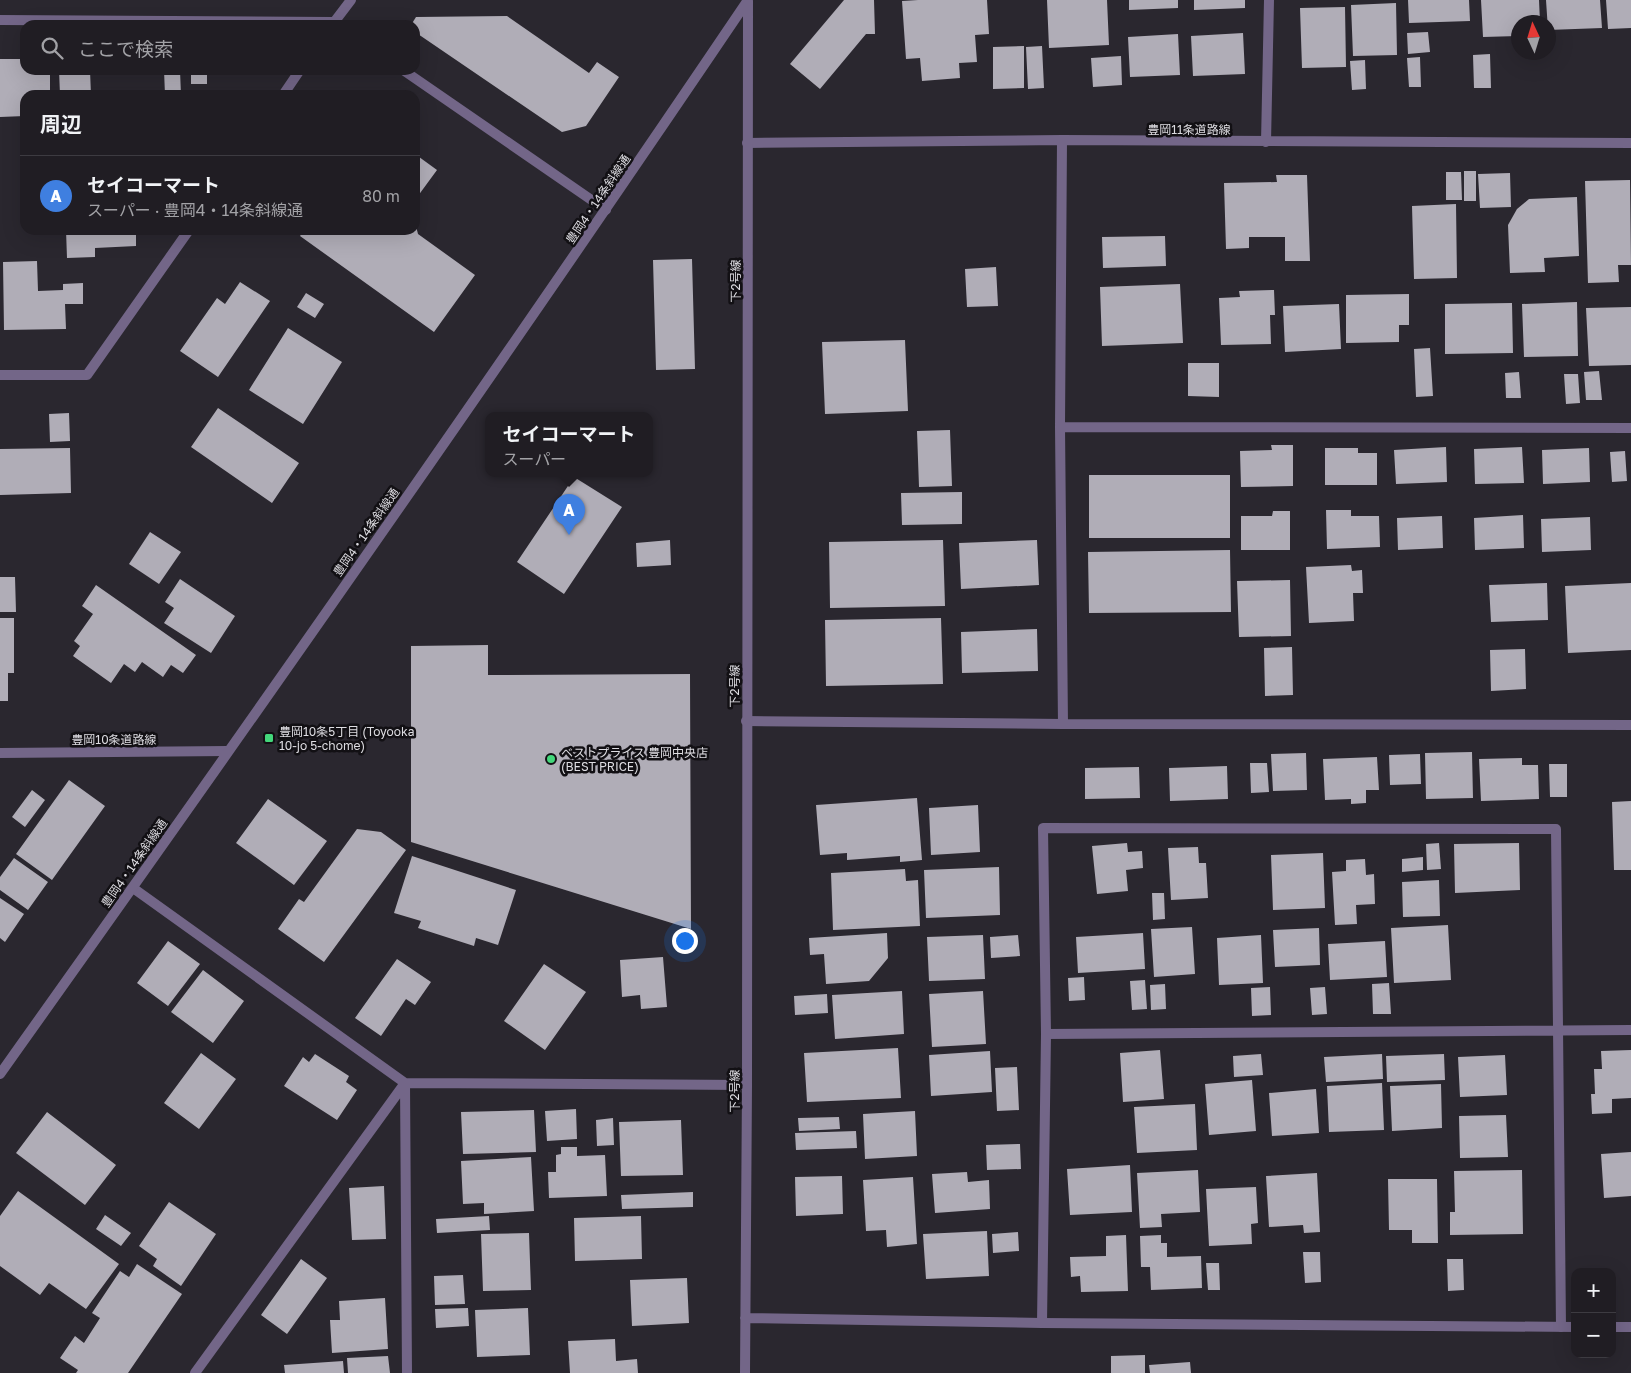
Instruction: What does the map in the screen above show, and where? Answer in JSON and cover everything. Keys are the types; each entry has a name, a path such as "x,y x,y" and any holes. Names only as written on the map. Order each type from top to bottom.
{"street":[{"path":"337,20 351,0"},
{"name":"下2号線","path":"745,1373 748,0"},
{"name":"豊岡4・14条斜線通","path":"0,1074 133,888 606,210 748,0"},
{"path":"1266,142 1269,0"},
{"path":"0,20 20,20"},
{"path":"286,90 297,75"},
{"path":"410,75 606,210"},
{"path":"1062,140 1060,427 1063,724"},
{"name":"豊岡11条道路線","path":"747,143 1062,140 1631,143"},
{"path":"0,375 87,375 185,235"},
{"path":"1060,427 1631,428"},
{"path":"746,721 1063,724 1631,725"},
{"name":"豊岡10条道路線","path":"0,752 228,751"},
{"path":"1042,1323 1046,1034 1043,828 1556,829 1561,1327"},
{"path":"133,888 405,1083 747,1085"},
{"path":"1046,1034 1631,1030"},
{"path":"194,1373 405,1083"},
{"path":"405,1083 407,1373"},
{"path":"745,1318 1042,1323 1571,1327"},
{"path":"1616,1327 1631,1327"}],"building":[{"path":"844,0 874,0 875,34 866,34 820,89 790,64"},
{"path":"987,0 989,34 975,35 977,62 959,63 960,78 922,81 920,58 906,59 902,1"},
{"path":"1047,0 1107,0 1109,45 1049,48"},
{"path":"1129,0 1178,0 1178,8 1129,10"},
{"path":"1194,0 1245,0 1245,8 1194,10"},
{"path":"1408,0 1469,0 1470,21 1409,23"},
{"path":"1481,0 1539,0 1540,15 1511,15 1511,36 1483,37"},
{"path":"1546,0 1600,0 1602,28 1556,30 1556,15 1547,15"},
{"path":"1606,0 1631,0 1631,28 1608,29"},
{"path":"1396,3 1397,55 1353,56 1351,5"},
{"path":"1345,7 1346,67 1302,68 1300,8"},
{"path":"507,16 589,73 597,62 619,77 586,126 562,132 420,35 420,20 414,20 416,17"},
{"path":"1428,32 1430,52 1408,54 1407,33"},
{"path":"1243,33 1245,74 1193,76 1191,36"},
{"path":"1178,34 1180,75 1130,77 1128,37"},
{"path":"1024,46 1024,88 993,89 993,47"},
{"path":"1042,46 1044,88 1028,89 1026,47"},
{"path":"1490,54 1491,88 1474,88 1473,55"},
{"path":"1121,56 1122,85 1093,87 1091,58"},
{"path":"1420,57 1421,87 1409,87 1407,58"},
{"path":"0,59 20,59 20,75 50,75 50,90 20,90 20,116 0,117"},
{"path":"1365,60 1366,89 1352,90 1350,61"},
{"path":"59,75 90,75 91,90 60,90"},
{"path":"164,75 180,75 181,90 165,90"},
{"path":"191,75 207,75 207,84 191,84"},
{"path":"420,158 437,170 420,193"},
{"path":"1464,171 1476,171 1476,201 1464,201"},
{"path":"1446,172 1461,172 1462,200 1446,200"},
{"path":"1510,173 1511,207 1480,208 1478,174"},
{"path":"1276,175 1307,175 1310,261 1285,261 1285,237 1249,237 1249,248 1226,249 1224,183 1277,182"},
{"path":"1630,180 1631,265 1618,265 1619,282 1588,283 1585,181"},
{"path":"1577,197 1579,256 1544,258 1545,272 1510,273 1508,225 1517,209 1529,199"},
{"path":"1456,204 1457,278 1414,279 1412,206"},
{"path":"66,235 136,235 136,246 95,248 95,257 67,258"},
{"path":"419,235 475,275 434,332 300,236"},
{"path":"1165,236 1166,266 1103,268 1102,237"},
{"path":"692,259 695,369 656,370 653,260"},
{"path":"37,261 38,291 63,290 63,284 83,283 83,304 65,304 66,329 4,330 3,262"},
{"path":"996,267 998,306 967,307 965,269"},
{"path":"240,282 270,301 218,377 180,351 217,298 225,304"},
{"path":"1180,284 1183,343 1102,346 1100,287"},
{"path":"1274,290 1275,315 1270,315 1271,344 1221,345 1219,298 1240,297 1239,291"},
{"path":"306,293 324,304 315,318 297,307"},
{"path":"1409,294 1409,325 1399,325 1399,342 1346,343 1346,295"},
{"path":"1577,302 1578,356 1524,357 1522,304"},
{"path":"1512,303 1513,353 1445,354 1445,304"},
{"path":"1339,304 1341,349 1285,352 1283,306"},
{"path":"1631,307 1631,365 1589,366 1586,308"},
{"path":"288,328 342,362 303,424 249,390"},
{"path":"905,340 908,411 825,414 822,342"},
{"path":"1430,348 1433,396 1416,397 1414,349"},
{"path":"1188,363 1219,363 1219,397 1188,396"},
{"path":"1599,371 1602,400 1586,400 1584,372"},
{"path":"1519,372 1521,398 1506,398 1505,373"},
{"path":"1564,374 1578,374 1580,403 1566,404"},
{"path":"218,408 299,463 272,503 191,447"},
{"path":"69,413 70,441 50,442 49,414"},
{"path":"950,430 952,486 919,487 917,431"},
{"path":"1271,445 1293,445 1293,486 1241,487 1240,451 1272,450"},
{"path":"1446,447 1447,482 1396,484 1394,450"},
{"path":"1522,447 1524,483 1475,484 1474,449"},
{"path":"70,448 71,493 0,495 0,449"},
{"path":"1325,448 1358,448 1358,453 1377,453 1377,485 1325,485"},
{"path":"1589,448 1590,482 1543,484 1542,450"},
{"path":"1625,451 1627,481 1612,482 1610,452"},
{"path":"1089,475 1230,475 1230,538 1089,538"},
{"path":"574,477 622,507 564,594 517,562"},
{"path":"962,492 962,524 902,525 901,493"},
{"path":"1326,510 1351,510 1351,516 1379,516 1380,547 1327,549"},
{"path":"1273,511 1290,511 1290,550 1241,550 1241,516 1272,516"},
{"path":"1523,515 1524,548 1475,550 1474,518"},
{"path":"1442,516 1443,548 1398,550 1397,518"},
{"path":"1590,517 1591,550 1542,552 1541,519"},
{"path":"150,532 181,552 159,584 129,564"},
{"path":"670,540 671,565 637,567 636,543"},
{"path":"943,540 945,606 830,608 829,542"},
{"path":"1037,540 1039,585 961,589 959,543"},
{"path":"1230,550 1231,612 1089,613 1088,552"},
{"path":"1351,565 1352,571 1362,570 1363,593 1353,593 1354,621 1309,623 1306,567"},
{"path":"0,577 15,577 16,612 0,612"},
{"path":"180,579 235,616 211,653 164,623 174,608 165,602"},
{"path":"1290,580 1291,636 1239,637 1237,581"},
{"path":"1547,583 1548,620 1491,622 1489,585"},
{"path":"1631,583 1631,650 1568,653 1565,586"},
{"path":"96,585 196,655 183,673 171,665 163,677 142,662 135,672 124,664 111,683 73,656 80,646 74,641 93,614 82,606"},
{"path":"0,618 14,618 14,673 8,673 8,701 0,701"},
{"path":"941,618 943,684 826,686 825,620"},
{"path":"1037,629 1038,671 962,673 961,632"},
{"name":"ベストプライス 豊岡中央店 (BEST PRICE)","path":"488,645 488,675 690,674 691,929 411,842 411,646"},
{"path":"1292,647 1293,695 1265,696 1264,648"},
{"path":"1525,649 1526,689 1491,691 1490,650"},
{"path":"1472,752 1473,798 1426,799 1425,753"},
{"path":"1306,753 1307,790 1273,791 1271,754"},
{"path":"1420,754 1421,784 1390,785 1389,755"},
{"path":"1377,757 1379,790 1366,790 1366,803 1351,804 1351,799 1325,800 1323,759"},
{"path":"1522,758 1522,765 1538,765 1539,799 1481,801 1479,759"},
{"path":"1250,763 1267,763 1269,792 1251,793"},
{"path":"1549,764 1567,764 1567,797 1550,797"},
{"path":"1227,766 1228,799 1170,801 1169,768"},
{"path":"1139,767 1140,798 1085,799 1085,768"},
{"path":"69,780 105,806 52,880 16,854"},
{"path":"32,790 45,800 25,827 12,817"},
{"path":"917,798 922,860 900,862 900,856 847,860 847,853 820,855 816,805"},
{"path":"268,799 327,841 294,885 236,843"},
{"path":"1631,801 1631,870 1614,870 1612,802"},
{"path":"978,805 980,852 931,855 929,808"},
{"path":"357,829 381,832 406,850 324,962 278,929 299,899 304,902"},
{"path":"1127,843 1128,852 1142,851 1143,868 1126,870 1128,891 1097,894 1092,846"},
{"path":"1439,843 1441,869 1427,870 1426,844"},
{"path":"1519,843 1520,890 1455,893 1454,844"},
{"path":"1198,847 1199,863 1206,863 1208,898 1171,900 1168,848"},
{"path":"1323,853 1325,908 1273,910 1271,855"},
{"path":"412,856 516,890 498,945 476,938 474,946 418,928 421,921 394,913"},
{"path":"1423,857 1423,870 1402,872 1402,859"},
{"path":"14,858 48,882 28,910 0,890 0,877"},
{"path":"1365,859 1366,875 1374,874 1375,904 1356,905 1357,924 1335,925 1332,872 1346,871 1346,860"},
{"path":"999,867 1000,915 926,918 924,870"},
{"path":"905,869 906,881 918,880 920,926 833,930 831,873"},
{"path":"1439,880 1440,916 1403,917 1402,882"},
{"path":"1152,893 1164,893 1165,919 1153,920"},
{"path":"0,898 24,914 5,942 0,938"},
{"path":"1448,925 1451,980 1394,983 1391,928"},
{"path":"1192,927 1195,974 1154,977 1151,929"},
{"path":"1319,928 1320,965 1275,967 1273,930"},
{"path":"887,933 888,958 869,981 826,984 824,954 810,955 809,938"},
{"path":"1143,933 1145,969 1078,973 1076,937"},
{"path":"983,935 985,979 929,981 927,937"},
{"path":"1018,935 1020,956 991,958 990,937"},
{"path":"1261,935 1263,983 1219,985 1217,938"},
{"path":"168,941 200,964 168,1006 137,983"},
{"path":"1385,941 1387,977 1330,980 1328,944"},
{"path":"663,957 667,1007 641,1009 640,995 622,997 620,960"},
{"path":"397,959 431,982 415,1005 406,999 381,1036 355,1018"},
{"path":"544,964 586,992 545,1050 504,1021"},
{"path":"203,970 244,1001 213,1043 171,1012"},
{"path":"1084,977 1085,1000 1069,1001 1068,978"},
{"path":"1145,980 1147,1009 1132,1010 1130,981"},
{"path":"1389,983 1391,1014 1373,1014 1372,984"},
{"path":"1165,984 1166,1009 1151,1010 1150,985"},
{"path":"1270,987 1271,1015 1252,1016 1251,988"},
{"path":"1325,987 1327,1014 1312,1015 1310,988"},
{"path":"902,991 904,1034 835,1039 832,995"},
{"path":"983,991 986,1044 932,1047 929,994"},
{"path":"827,994 828,1013 795,1015 794,996"},
{"path":"898,1048 901,1098 807,1102 804,1053"},
{"path":"1160,1050 1164,1099 1123,1102 1120,1053"},
{"path":"1631,1050 1631,1098 1612,1099 1612,1113 1592,1114 1591,1094 1595,1094 1594,1069 1602,1069 1601,1051"},
{"path":"990,1051 992,1092 931,1096 929,1055"},
{"path":"201,1053 236,1079 199,1129 164,1103"},
{"path":"315,1054 349,1076 346,1082 357,1090 337,1120 284,1086 303,1057 309,1062"},
{"path":"1261,1054 1263,1075 1234,1077 1233,1056"},
{"path":"1382,1054 1383,1079 1326,1082 1324,1057"},
{"path":"1444,1054 1445,1080 1387,1082 1386,1056"},
{"path":"1505,1055 1507,1095 1460,1097 1458,1057"},
{"path":"1017,1067 1019,1110 997,1111 995,1068"},
{"path":"1252,1080 1256,1131 1209,1135 1205,1084"},
{"path":"1382,1083 1384,1130 1329,1132 1327,1086"},
{"path":"1441,1084 1442,1128 1392,1131 1390,1086"},
{"path":"1316,1089 1319,1133 1272,1136 1269,1093"},
{"path":"1195,1104 1197,1150 1137,1153 1134,1107"},
{"path":"576,1109 577,1139 547,1141 545,1111"},
{"path":"534,1110 536,1152 463,1154 461,1112"},
{"path":"915,1111 917,1156 865,1159 863,1114"},
{"path":"47,1112 116,1165 85,1205 16,1153"},
{"path":"1506,1115 1508,1157 1460,1158 1459,1116"},
{"path":"839,1117 840,1129 799,1131 798,1118"},
{"path":"613,1118 614,1145 597,1146 596,1120"},
{"path":"681,1120 683,1175 621,1176 619,1122"},
{"path":"856,1131 857,1148 796,1150 795,1133"},
{"path":"1020,1144 1021,1169 987,1170 986,1145"},
{"path":"561,1147 577,1147 577,1156 605,1155 607,1196 549,1198 548,1172 556,1172 556,1155 561,1154"},
{"path":"1631,1152 1631,1196 1604,1198 1601,1154"},
{"path":"531,1157 534,1211 484,1214 484,1203 463,1204 461,1161"},
{"path":"1130,1165 1132,1212 1070,1215 1067,1169"},
{"path":"1198,1170 1200,1212 1161,1214 1162,1227 1140,1228 1137,1173"},
{"path":"1522,1170 1523,1234 1450,1235 1450,1212 1455,1212 1454,1171"},
{"path":"967,1172 968,1182 989,1180 990,1209 935,1213 932,1174"},
{"path":"1317,1173 1320,1232 1304,1233 1303,1225 1269,1227 1266,1176"},
{"path":"842,1176 843,1214 796,1216 795,1177"},
{"path":"913,1177 917,1244 887,1247 886,1230 866,1231 863,1180"},
{"path":"1388,1179 1437,1179 1438,1243 1412,1243 1412,1230 1389,1230"},
{"path":"384,1186 386,1239 352,1240 349,1188"},
{"path":"1256,1187 1258,1223 1251,1224 1252,1244 1209,1246 1206,1189"},
{"path":"18,1191 119,1264 86,1309 49,1283 40,1295 0,1266 0,1216"},
{"path":"693,1192 693,1207 622,1209 621,1195"},
{"path":"169,1202 216,1234 181,1286 153,1266 157,1259 139,1246"},
{"path":"105,1215 131,1233 121,1246 96,1229"},
{"path":"489,1216 490,1230 437,1233 436,1219"},
{"path":"641,1216 642,1259 575,1261 574,1218"},
{"path":"987,1231 989,1276 926,1279 923,1234"},
{"path":"1018,1232 1019,1251 993,1253 992,1234"},
{"path":"529,1233 531,1290 483,1291 481,1234"},
{"path":"1126,1235 1128,1291 1081,1292 1080,1276 1071,1277 1070,1257 1106,1256 1106,1236"},
{"path":"1161,1235 1161,1243 1167,1243 1167,1257 1201,1256 1202,1288 1151,1290 1150,1267 1141,1267 1140,1236"},
{"path":"1303,1252 1320,1252 1321,1282 1305,1283"},
{"path":"301,1259 327,1278 287,1334 261,1315"},
{"path":"1447,1259 1463,1259 1464,1290 1448,1291"},
{"path":"1206,1263 1219,1263 1220,1290 1208,1290"},
{"path":"137,1264 182,1294 128,1373 76,1373 78,1370 60,1358 75,1336 84,1343 100,1318 92,1313 120,1271 129,1277"},
{"path":"463,1275 465,1304 435,1305 434,1276"},
{"path":"687,1278 689,1323 632,1326 630,1280"},
{"path":"385,1298 388,1349 332,1353 330,1320 340,1320 339,1301"},
{"path":"468,1308 469,1326 436,1328 435,1309"},
{"path":"528,1308 530,1355 477,1357 475,1310"},
{"path":"615,1339 616,1361 637,1359 638,1373 570,1373 568,1341"},
{"path":"1145,1355 1145,1373 1111,1373 1111,1356"},
{"path":"388,1356 390,1373 348,1373 347,1358"},
{"path":"343,1361 344,1373 285,1373 284,1365"},
{"path":"1190,1362 1191,1373 1150,1373 1149,1365"}],"place":[{"name":"セイコーマート","path":"569,535"},
{"name":"豊岡10条5丁目 (Toyooka 10-jo 5-chome)","path":"269,738"},
{"name":"ベストプライス 豊岡中央店 (BEST PRICE)","path":"551,759"}]}
